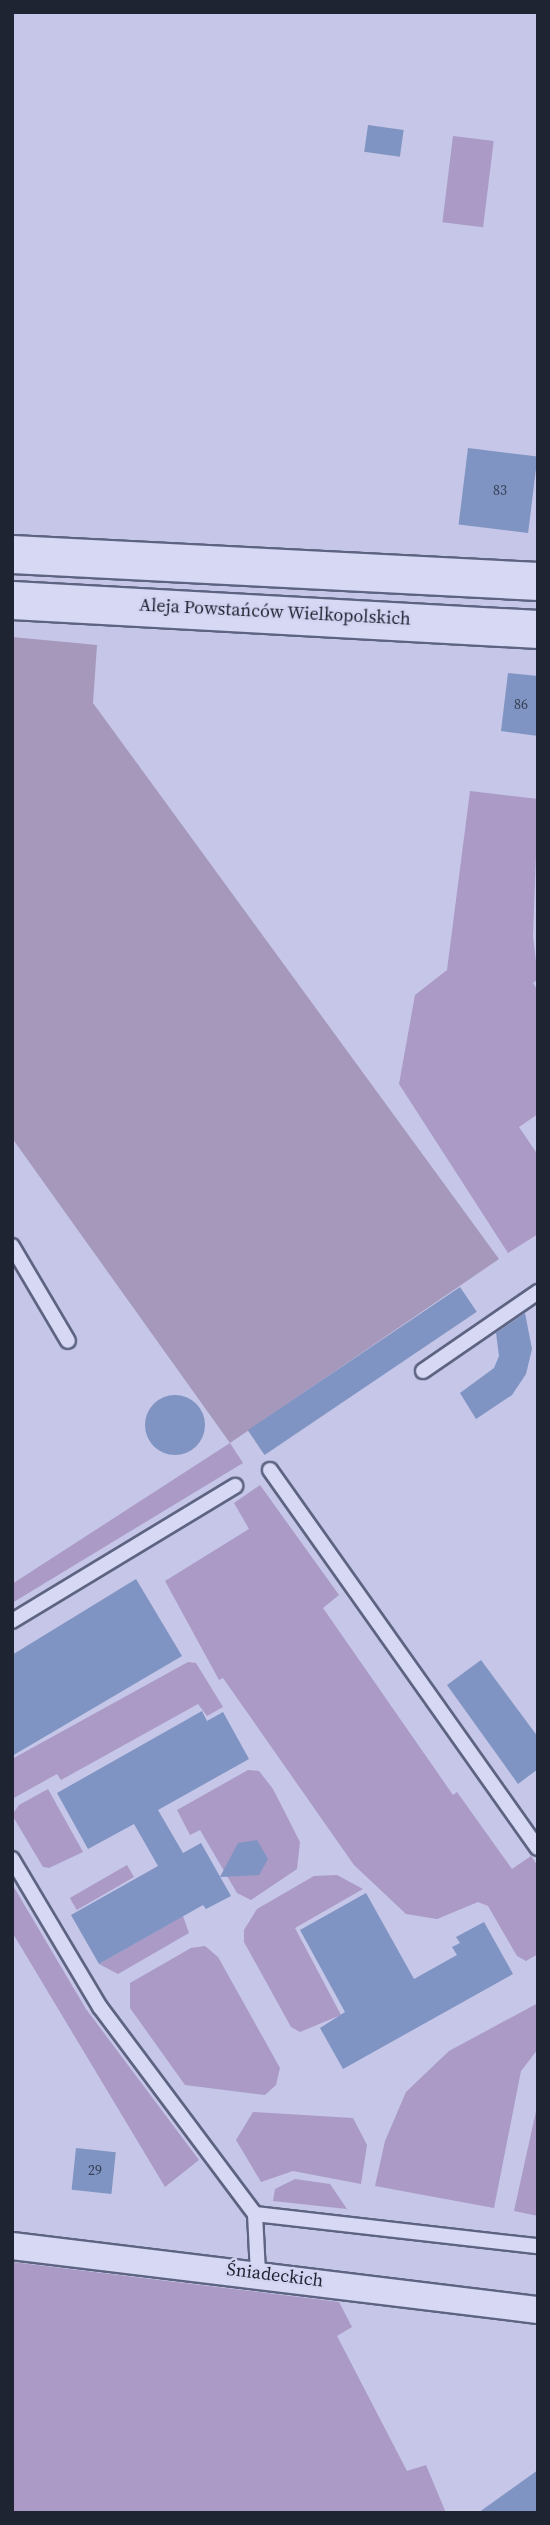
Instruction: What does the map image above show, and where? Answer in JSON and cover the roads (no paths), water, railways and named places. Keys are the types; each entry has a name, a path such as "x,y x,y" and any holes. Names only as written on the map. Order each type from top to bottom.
{"main road":[{"path":"12,554 538,581"},
{"name":"Aleja Powstańców Wielkopolskich","path":"12,600 538,629"}],"street":[{"name":"Śniadeckich","path":"12,2246 258,2273 538,2310"}],"lane":[{"path":"12,1246 68,1341"},
{"path":"423,1371 538,1292"},
{"path":"270,1470 538,1848"},
{"path":"12,1621 234,1486"},
{"path":"12,1859 100,2007 256,2214 258,2273"},
{"path":"256,2214 538,2246"}]}
